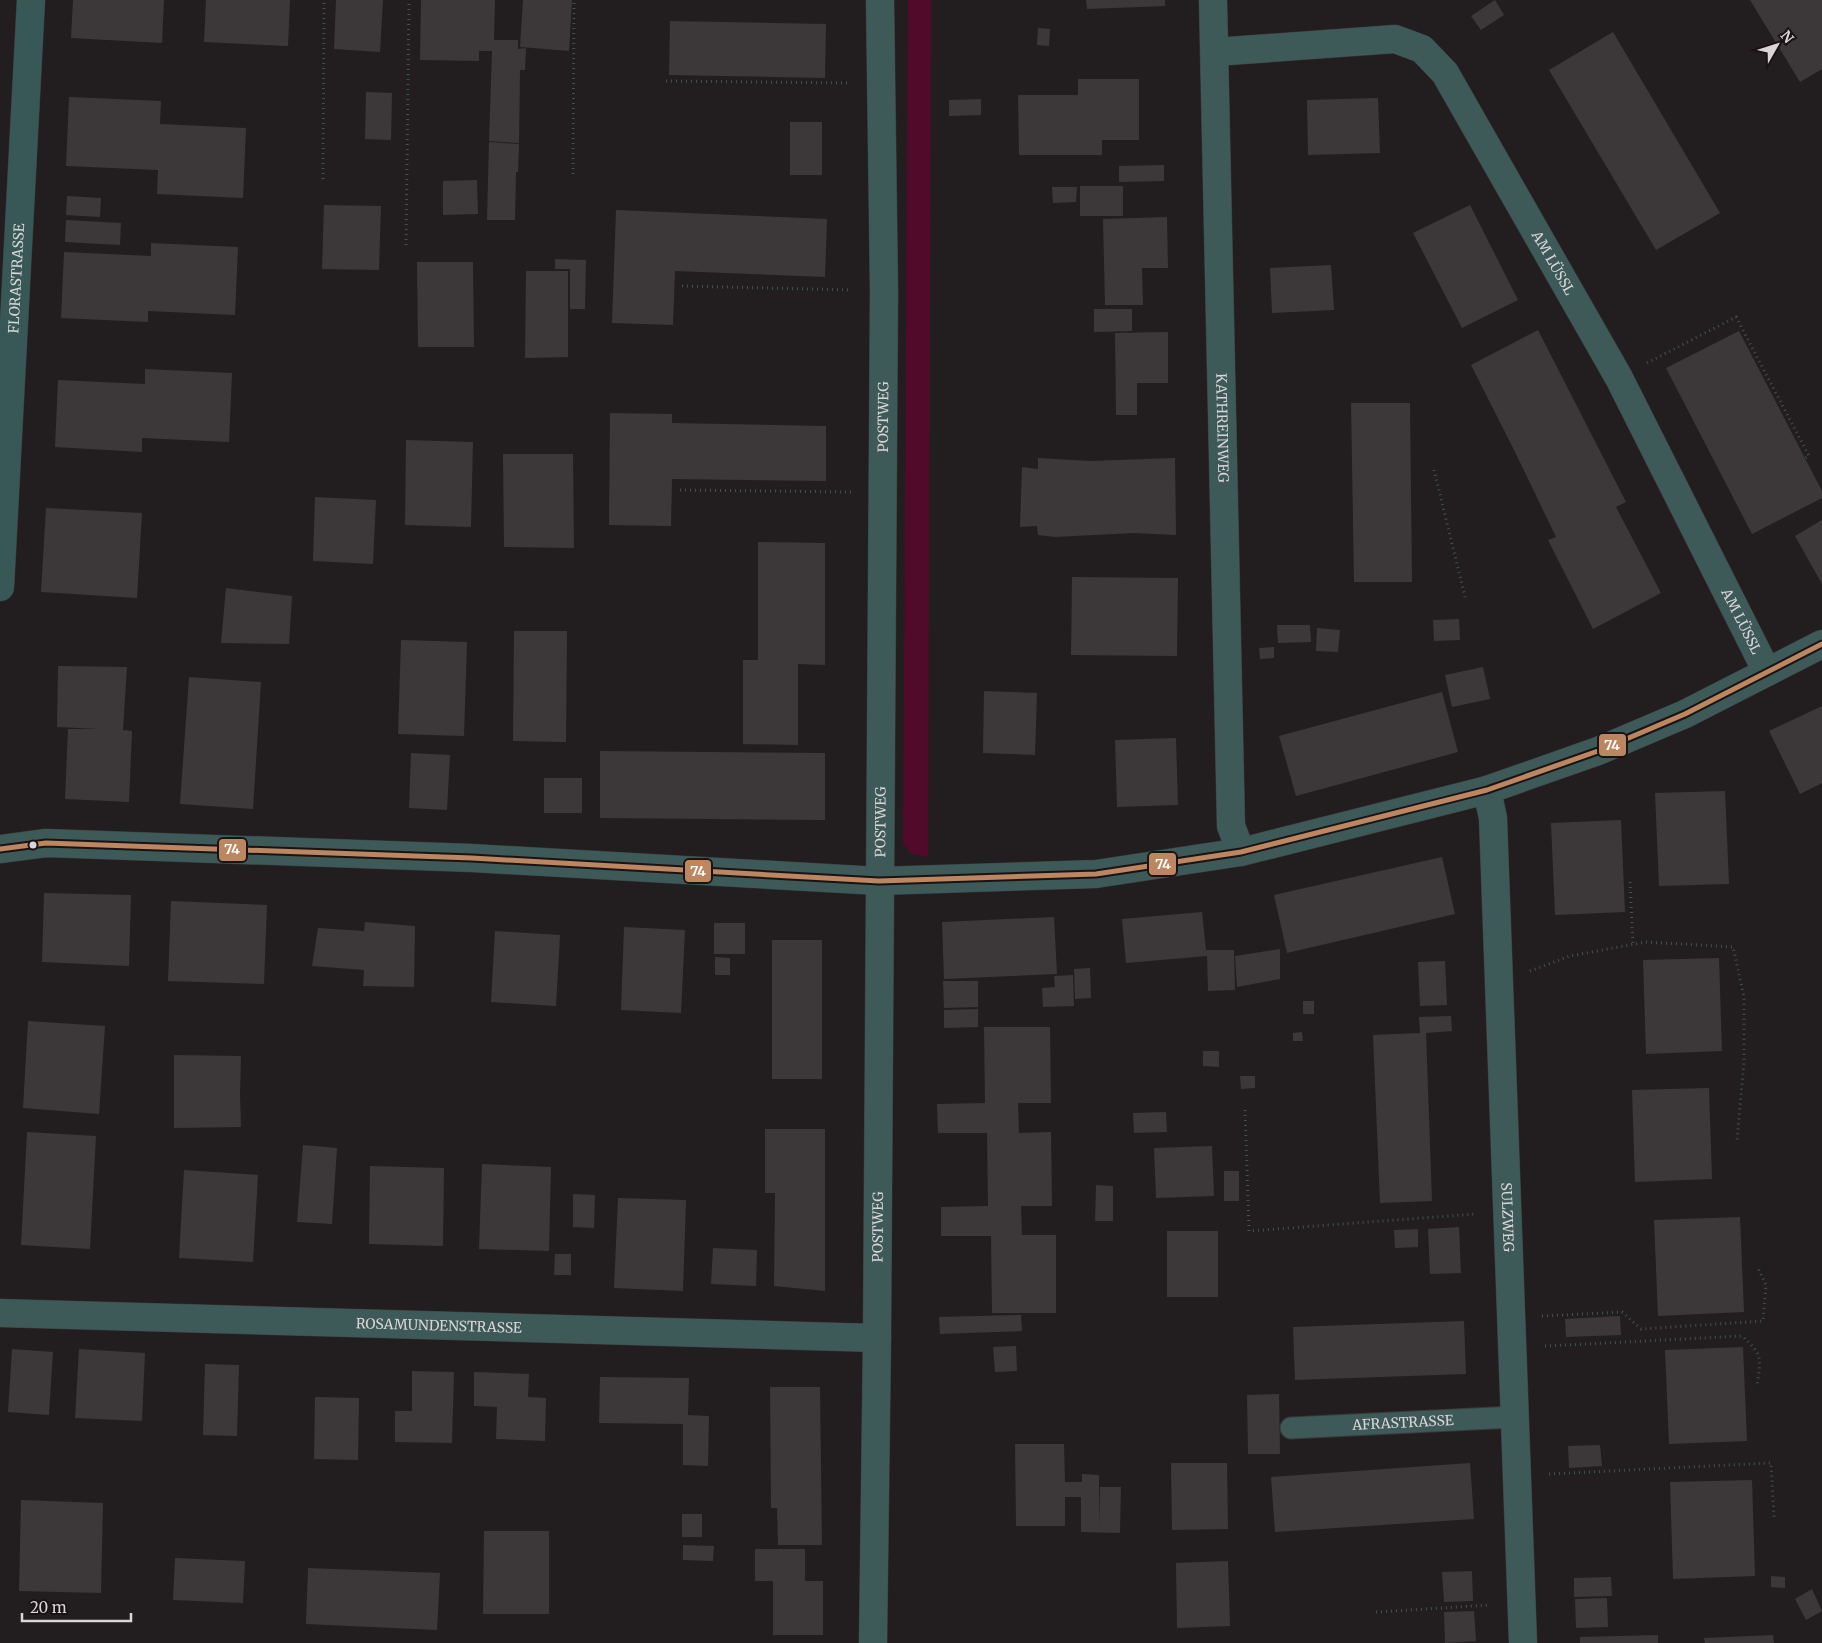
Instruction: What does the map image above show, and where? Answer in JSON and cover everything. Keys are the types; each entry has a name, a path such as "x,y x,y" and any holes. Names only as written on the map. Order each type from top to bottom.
{"street":[{"name":"FLORASTRASSE","path":"0,588 31,0"},
{"name":"POSTWEG","path":"873,1643 877,1338 884,291 880,0"},
{"name":"KATHREINWEG","path":"1213,0 1231,826 1240,852"},
{"name":"AM LÜSSL","path":"1215,52 1395,39 1422,49 1445,73 1619,378 1767,672"},
{"path":"0,849 46,843 463,857 879,881 1096,874 1240,852 1487,790 1598,751 1685,714 1822,644"},
{"name":"SULZWEG","path":"1487,790 1493,818 1523,1643"},
{"name":"ROSAMUNDENSTRASSE","path":"0,1313 877,1338"}],"lane":[{"name":"AFRASTRASSE","path":"1291,1428 1514,1417"}],"path":[{"path":"323,178 324,0"},
{"path":"406,245 410,0"},
{"path":"573,174 574,0"},
{"path":"666,81 881,83"},
{"path":"682,286 884,291"},
{"path":"1619,378 1736,317 1763,373 1809,456 1805,458"},
{"path":"1434,470 1466,600"},
{"path":"680,490 882,492"},
{"path":"1630,882 1633,944"},
{"path":"1499,982 1570,956 1646,942 1733,947 1744,997 1744,1061 1736,1141"},
{"path":"1245,1110 1249,1231 1507,1212"},
{"path":"1511,1317 1622,1312 1641,1329 1762,1321 1766,1285 1756,1266"},
{"path":"1512,1348 1742,1336 1753,1346 1761,1359 1757,1385"},
{"path":"1517,1475 1771,1463 1774,1517"},
{"path":"1376,1612 1522,1603"}],"shaded area":[{"path":"908,0 931,0 928,857 912,854 903,844"}],"building":[{"path":"73,0 164,0 162,43 71,38"},
{"path":"206,0 290,0 288,46 204,42"},
{"path":"336,0 383,0 380,52 334,49"},
{"path":"421,0 495,0 494,40 518,40 518,49 526,48 525,70 520,70 519,143 489,141 492,51 479,51 479,61 420,60"},
{"path":"523,0 572,0 569,51 520,47"},
{"path":"1086,0 1165,0 1165,6 1087,9"},
{"path":"1495,0 1504,15 1481,30 1471,16"},
{"path":"1750,0 1822,0 1822,69 1800,82"},
{"path":"670,21 826,24 825,78 669,75"},
{"path":"1038,28 1050,29 1049,46 1037,45"},
{"path":"1613,32 1720,213 1656,250 1549,70"},
{"path":"1078,79 1139,79 1139,140 1102,140 1102,155 1019,155 1018,95 1078,95"},
{"path":"366,92 392,93 391,140 365,139"},
{"path":"69,97 161,101 160,124 246,128 243,198 157,194 158,170 66,166"},
{"path":"1378,98 1380,153 1308,155 1307,100"},
{"path":"981,99 981,115 949,116 949,100"},
{"path":"790,122 822,122 822,175 790,175"},
{"path":"489,142 519,144 518,172 516,172 515,220 487,220"},
{"path":"1164,165 1164,181 1119,182 1119,166"},
{"path":"477,180 478,214 443,215 443,181"},
{"path":"1080,186 1123,186 1123,216 1080,216"},
{"path":"1052,187 1077,187 1076,202 1053,203"},
{"path":"67,196 101,198 100,217 66,215"},
{"path":"324,205 381,206 379,270 322,269"},
{"path":"1470,205 1518,300 1462,328 1413,233"},
{"path":"616,210 827,219 825,277 675,271 673,325 612,323"},
{"path":"1167,217 1168,268 1142,268 1143,305 1105,305 1103,219"},
{"path":"66,220 121,223 120,245 65,242"},
{"path":"151,243 238,247 235,315 148,311 148,322 61,318 64,252 151,256"},
{"path":"555,259 586,260 585,309 570,309 570,269 555,269"},
{"path":"417,262 473,262 474,347 418,347"},
{"path":"1331,265 1334,310 1272,313 1270,268"},
{"path":"526,271 568,271 568,357 525,358"},
{"path":"1094,309 1132,309 1132,331 1094,332"},
{"path":"1538,330 1626,502 1616,507 1661,593 1593,629 1548,540 1556,537 1471,365"},
{"path":"1739,331 1822,491 1822,498 1752,534 1666,368"},
{"path":"1168,332 1168,383 1137,383 1137,415 1116,415 1115,333"},
{"path":"145,369 232,373 229,442 142,438 142,452 55,447 58,380 145,384"},
{"path":"1351,403 1410,403 1412,582 1354,582"},
{"path":"610,413 672,414 672,423 826,426 826,481 672,479 671,526 609,525"},
{"path":"406,440 473,442 471,527 405,525"},
{"path":"503,454 573,454 574,548 504,547"},
{"path":"1038,458 1090,461 1175,458 1176,535 1134,533 1055,537 1038,535 1037,526 1020,527 1022,467 1038,469"},
{"path":"315,497 376,500 373,564 313,561"},
{"path":"46,508 142,513 137,598 41,592"},
{"path":"1822,520 1822,584 1795,536"},
{"path":"758,542 825,543 825,665 798,664 798,745 743,744 743,660 758,660"},
{"path":"1072,577 1178,578 1177,656 1071,655"},
{"path":"226,588 292,596 289,644 221,643"},
{"path":"1459,619 1460,640 1434,641 1433,620"},
{"path":"1277,625 1310,625 1311,642 1278,643"},
{"path":"1317,628 1340,630 1338,652 1316,651"},
{"path":"514,631 567,631 566,742 513,741"},
{"path":"401,640 467,642 464,736 398,734"},
{"path":"1274,647 1274,658 1260,659 1259,648"},
{"path":"58,666 127,667 123,730 132,731 129,802 65,799 68,729 99,729 57,727"},
{"path":"1483,667 1490,699 1452,707 1445,675"},
{"path":"189,677 261,682 253,809 180,804"},
{"path":"984,691 1037,693 1035,755 983,753"},
{"path":"1442,692 1458,752 1296,796 1279,736"},
{"path":"1822,706 1822,783 1800,794 1769,731"},
{"path":"1176,738 1178,805 1117,807 1115,740"},
{"path":"600,751 825,753 825,820 600,818"},
{"path":"411,753 450,755 447,810 409,808"},
{"path":"544,778 582,778 582,813 544,813"},
{"path":"1725,791 1729,884 1659,886 1655,793"},
{"path":"1621,820 1625,912 1555,915 1551,823"},
{"path":"1442,857 1455,914 1287,953 1274,895"},
{"path":"44,893 131,895 129,966 42,962"},
{"path":"171,901 267,905 264,984 168,981"},
{"path":"1202,912 1206,950 1234,950 1235,990 1208,991 1207,956 1126,963 1122,919"},
{"path":"1054,917 1057,974 944,979 942,922"},
{"path":"365,922 415,926 414,987 363,986 364,970 312,966 318,928 364,931"},
{"path":"714,923 745,923 745,954 714,954"},
{"path":"624,927 685,930 681,1013 621,1010"},
{"path":"495,931 560,935 556,1006 491,1002"},
{"path":"772,940 822,940 822,1079 772,1079"},
{"path":"1280,949 1280,979 1237,987 1235,956"},
{"path":"715,957 730,958 730,975 715,975"},
{"path":"1719,958 1722,1051 1646,1054 1643,960"},
{"path":"1445,961 1447,1005 1420,1006 1418,962"},
{"path":"1090,968 1091,998 1075,999 1074,969"},
{"path":"1073,975 1074,1006 1043,1007 1042,988 1055,987 1054,976"},
{"path":"943,981 978,981 978,1007 944,1008"},
{"path":"1303,1001 1314,1001 1314,1014 1303,1014"},
{"path":"978,1009 978,1027 944,1028 944,1010"},
{"path":"1451,1016 1452,1031 1426,1033 1432,1201 1380,1203 1373,1035 1420,1033 1419,1017"},
{"path":"28,1021 105,1026 99,1114 23,1108"},
{"path":"984,1027 1050,1027 1051,1103 1018,1103 1019,1133 1051,1132 1052,1206 1021,1206 1022,1235 1056,1235 1056,1313 992,1313 991,1236 941,1236 941,1207 988,1206 987,1133 938,1133 937,1104 985,1103"},
{"path":"1302,1032 1303,1041 1293,1041 1293,1033"},
{"path":"1203,1051 1219,1051 1219,1067 1203,1066"},
{"path":"174,1055 241,1056 241,1127 174,1128"},
{"path":"1240,1076 1255,1076 1255,1088 1241,1089"},
{"path":"1709,1088 1712,1179 1635,1182 1632,1090"},
{"path":"1166,1112 1167,1132 1134,1133 1133,1113"},
{"path":"765,1129 825,1129 825,1291 774,1286 775,1193 765,1193"},
{"path":"27,1132 96,1136 90,1249 21,1245"},
{"path":"303,1145 337,1148 332,1224 297,1222"},
{"path":"1212,1146 1214,1196 1156,1198 1154,1148"},
{"path":"482,1164 551,1167 549,1251 479,1249"},
{"path":"370,1166 444,1168 443,1246 369,1244"},
{"path":"184,1170 258,1175 253,1262 179,1258"},
{"path":"1224,1171 1239,1171 1239,1201 1224,1201"},
{"path":"1096,1185 1113,1186 1113,1221 1095,1221"},
{"path":"573,1194 595,1195 594,1228 573,1227"},
{"path":"618,1198 686,1200 683,1291 614,1288"},
{"path":"1740,1217 1744,1312 1658,1316 1654,1220"},
{"path":"1459,1227 1461,1273 1430,1274 1428,1229"},
{"path":"1418,1229 1418,1247 1395,1248 1394,1230"},
{"path":"1167,1231 1218,1231 1218,1297 1167,1297"},
{"path":"713,1248 757,1250 756,1286 711,1284"},
{"path":"555,1254 571,1254 571,1275 554,1275"},
{"path":"1021,1315 1022,1331 940,1334 939,1317"},
{"path":"1620,1316 1621,1335 1566,1337 1565,1319"},
{"path":"1464,1321 1466,1374 1295,1380 1293,1327"},
{"path":"1016,1346 1017,1371 995,1372 993,1347"},
{"path":"1743,1347 1747,1441 1669,1444 1665,1350"},
{"path":"12,1349 53,1352 49,1415 8,1412"},
{"path":"79,1349 145,1353 142,1421 75,1418"},
{"path":"205,1364 239,1365 237,1436 203,1435"},
{"path":"412,1371 454,1372 452,1443 395,1442 395,1411 412,1411"},
{"path":"474,1372 529,1374 528,1397 546,1398 545,1441 496,1439 497,1407 474,1406"},
{"path":"600,1377 689,1378 688,1415 709,1416 708,1466 683,1465 683,1424 599,1423"},
{"path":"770,1387 820,1387 822,1545 778,1545 777,1508 771,1508"},
{"path":"1279,1394 1280,1454 1248,1454 1247,1395"},
{"path":"315,1397 359,1398 358,1460 314,1459"},
{"path":"1015,1444 1064,1444 1065,1482 1082,1482 1082,1474 1099,1475 1099,1530 1100,1487 1121,1487 1120,1533 1081,1532 1081,1497 1065,1497 1065,1526 1016,1526"},
{"path":"1600,1445 1602,1466 1569,1468 1568,1446"},
{"path":"1171,1463 1227,1463 1228,1529 1172,1530"},
{"path":"1470,1463 1474,1519 1275,1532 1271,1477"},
{"path":"1752,1480 1755,1576 1673,1579 1670,1482"},
{"path":"21,1500 103,1503 101,1593 19,1591"},
{"path":"682,1514 702,1514 702,1537 682,1537"},
{"path":"484,1531 549,1531 549,1614 483,1614"},
{"path":"683,1545 714,1546 713,1561 683,1560"},
{"path":"755,1549 805,1549 805,1581 823,1581 823,1635 773,1635 773,1581 755,1581"},
{"path":"175,1558 245,1561 243,1603 173,1600"},
{"path":"1228,1561 1230,1626 1177,1628 1176,1563"},
{"path":"308,1568 440,1573 437,1630 306,1624"},
{"path":"1472,1571 1473,1601 1444,1602 1442,1572"},
{"path":"1771,1576 1785,1577 1785,1588 1771,1587"},
{"path":"1611,1577 1612,1596 1574,1597 1574,1578"},
{"path":"1812,1589 1822,1611 1806,1620 1795,1599"},
{"path":"1607,1598 1608,1627 1576,1628 1575,1599"},
{"path":"1474,1611 1476,1641 1445,1643 1444,1612"},
{"path":"1658,1635 1658,1643 1580,1643 1580,1637"},
{"path":"1773,1635 1774,1643 1705,1643 1704,1638"}],"transit line":[{"name":"74","path":"0,849 46,843 472,858 879,881 1096,874 1241,852 1487,790 1598,751 1685,714 1822,644"}]}
